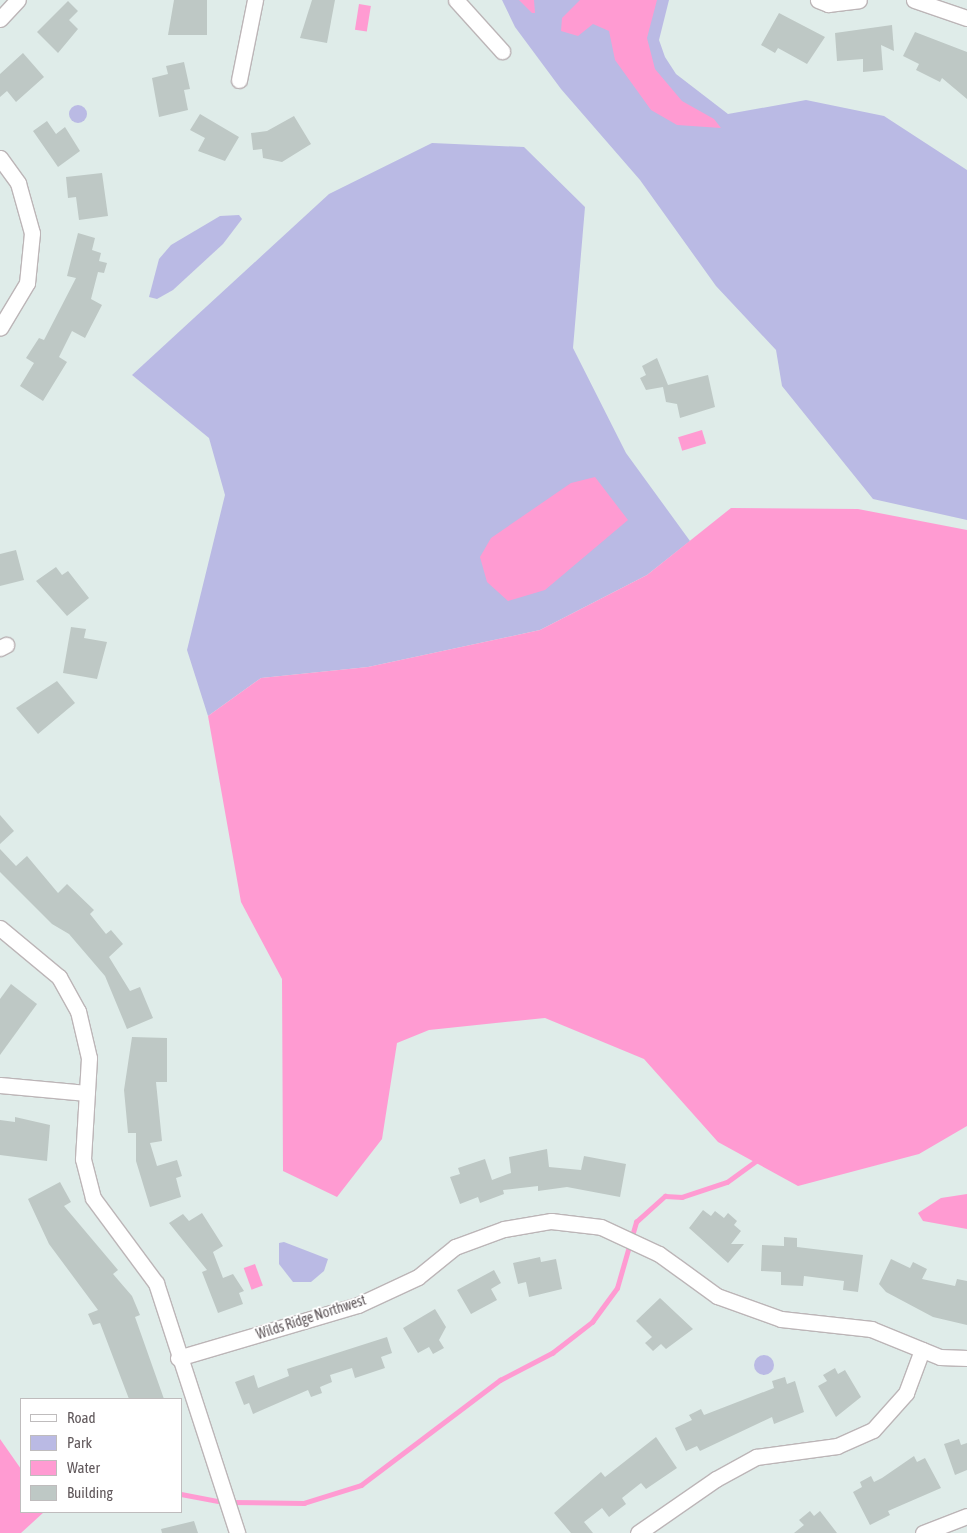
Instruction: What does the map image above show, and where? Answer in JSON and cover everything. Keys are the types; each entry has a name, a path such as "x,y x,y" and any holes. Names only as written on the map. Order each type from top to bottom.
{"street":[{"path":"0,19 18,0"},
{"path":"240,80 255,0"},
{"path":"456,0 502,51"},
{"path":"818,0 828,4 859,0"},
{"path":"914,0 964,10"},
{"path":"0,158 18,183 32,233 27,283 0,328"},
{"path":"0,928 59,977 78,1011 89,1058 83,1158 93,1198 156,1283 178,1358 237,1533"},
{"path":"0,1085 87,1093"},
{"name":"Wilds Ridge Northwest","path":"178,1358 358,1304 418,1277 455,1247 504,1229 551,1221 601,1227 659,1254 717,1296 781,1319 871,1329 940,1357 967,1358"},
{"path":"638,1533 716,1479 756,1457 837,1446 873,1430 906,1394 922,1350"},
{"path":"923,1533 967,1516"}],"green space":[{"path":"502,0 669,0 659,40 665,57 676,74 728,114 806,100 884,116 967,170 967,520 873,499 782,386 776,350 716,286 640,180 561,89 515,27"},
{"path":"78,105 84,108 87,114 84,120 78,123 72,120 69,114 72,108"},
{"path":"432,143 524,147 585,207 573,348 626,453 690,541 647,575 540,630 368,667 261,678 208,716 187,650 225,495 209,438 132,375 329,194"},
{"path":"239,215 242,219 223,244 173,290 157,299 149,297 159,259 171,245 220,216"},
{"path":"284,1242 328,1259 324,1271 311,1282 293,1282 279,1264 279,1243"},
{"path":"764,1355 771,1358 774,1365 771,1372 764,1375 757,1372 754,1365 757,1358"}],"water":[{"path":"519,0 534,0 535,13 532,13"},
{"path":"580,0 657,0 647,38 655,69 682,101 714,119 721,128 677,125 651,110 615,60 609,31 593,24 578,36 561,31 562,18"},
{"path":"359,4 371,6 367,32 355,30"},
{"path":"702,430 706,443 682,451 678,437"},
{"path":"595,477 628,520 545,590 508,601 487,582 480,557 491,538 571,483"},
{"path":"731,508 858,509 967,530 967,1126 919,1154 798,1186 718,1142 644,1059 545,1018 429,1030 397,1043 382,1139 337,1197 283,1171 282,979 241,902 208,716 261,678 368,667 540,630 647,575"},
{"path":"967,1194 967,1229 923,1221 918,1213 941,1198"},
{"path":"255,1264 263,1286 252,1290 244,1268"},
{"path":"0,1439 20,1468 20,1513 43,1513 21,1533 0,1533"}],"building":[{"path":"174,0 207,0 207,35 168,35"},
{"path":"312,0 335,0 327,43 300,38"},
{"path":"68,1 78,11 69,20 78,29 58,53 37,32"},
{"path":"779,13 825,37 807,64 778,48 775,53 761,45"},
{"path":"892,25 894,51 881,45 883,70 863,72 863,59 837,61 835,33"},
{"path":"915,32 967,52 967,99 942,78 940,82 916,70 919,64 903,56"},
{"path":"23,53 44,77 16,102 7,91 0,97 0,74"},
{"path":"184,62 190,89 184,90 188,110 159,117 152,78 168,74 166,66"},
{"path":"200,114 239,137 225,161 198,151 205,138 190,130"},
{"path":"294,116 311,144 282,162 263,158 262,149 253,150 251,133 267,131"},
{"path":"47,121 56,134 65,127 80,151 58,167 33,131"},
{"path":"102,173 108,216 79,220 76,197 68,198 66,177"},
{"path":"78,233 95,238 92,250 101,253 99,261 107,263 104,273 98,272 91,299 102,305 85,338 72,331 59,357 67,362 43,401 20,386 34,363 26,358 39,338 44,340 76,278 67,276"},
{"path":"657,358 668,385 708,375 715,407 680,418 677,404 666,402 663,387 646,390 640,378 646,375 642,366"},
{"path":"16,550 24,580 0,586 0,554"},
{"path":"56,567 62,575 68,571 89,598 67,616 36,581"},
{"path":"71,627 86,629 84,638 107,642 97,679 63,673"},
{"path":"57,681 75,703 38,734 16,708"},
{"path":"0,815 14,831 0,844"},
{"path":"0,849 16,866 27,856 58,893 67,884 94,910 90,914 106,934 111,930 123,944 109,957 130,991 140,987 153,1018 127,1029 105,976 69,934 52,924 0,872"},
{"path":"11,984 37,1004 0,1055 0,999"},
{"path":"132,1037 167,1038 167,1082 156,1082 162,1141 150,1143 157,1166 177,1160 182,1176 176,1178 181,1197 150,1207 136,1161 136,1133 128,1133 124,1090"},
{"path":"15,1117 50,1125 47,1161 0,1155 0,1120 15,1122"},
{"path":"547,1149 549,1167 581,1170 584,1156 626,1164 620,1197 567,1187 538,1191 538,1186 503,1190 504,1194 480,1203 478,1197 460,1204 450,1177 460,1174 458,1168 485,1159 492,1180 511,1173 509,1157"},
{"path":"60,1182 71,1202 64,1206 118,1270 113,1274 132,1296 140,1315 135,1317 164,1398 129,1398 100,1323 93,1325 88,1314 98,1310 49,1244 28,1199"},
{"path":"703,1210 711,1216 715,1211 724,1218 728,1213 737,1221 734,1225 741,1231 731,1244 744,1244 728,1263 689,1228"},
{"path":"202,1213 223,1246 213,1252 223,1278 233,1274 244,1291 239,1293 243,1304 218,1313 202,1272 207,1270 169,1223 183,1214 189,1221"},
{"path":"784,1237 797,1238 797,1247 863,1255 858,1292 843,1290 844,1281 804,1276 803,1286 781,1285 781,1272 761,1271 762,1245 784,1246"},
{"path":"540,1257 541,1262 556,1259 562,1289 529,1297 526,1282 518,1284 513,1263"},
{"path":"891,1259 910,1268 913,1262 927,1269 922,1279 955,1286 957,1279 967,1281 967,1325 933,1317 886,1292 879,1284"},
{"path":"494,1270 501,1283 491,1289 497,1300 471,1314 457,1290"},
{"path":"660,1298 693,1329 666,1349 661,1344 653,1351 645,1343 652,1337 636,1321"},
{"path":"435,1309 446,1327 439,1340 444,1348 433,1354 429,1347 418,1353 403,1328"},
{"path":"387,1337 392,1353 381,1357 385,1368 355,1378 352,1368 330,1375 332,1382 320,1387 322,1393 311,1397 308,1390 253,1414 249,1403 244,1405 235,1382 254,1375 258,1388 289,1376 287,1369"},
{"path":"835,1368 838,1374 845,1370 861,1397 836,1417 818,1386 827,1381 823,1375"},
{"path":"785,1377 787,1384 795,1381 804,1412 774,1424 772,1417 700,1451 697,1446 686,1451 675,1428 692,1420 689,1415 701,1409 704,1415 774,1388 772,1381"},
{"path":"656,1437 677,1468 646,1489 641,1483 622,1498 626,1504 609,1517 602,1508 584,1522 593,1533 571,1533 554,1513 601,1472 605,1477"},
{"path":"959,1439 961,1445 967,1443 967,1470 955,1475 944,1444"},
{"path":"914,1456 917,1462 925,1458 941,1488 888,1511 890,1515 870,1525 853,1492 862,1487 860,1482 871,1476 874,1482"},
{"path":"810,1511 814,1516 820,1511 837,1533 794,1533 804,1525 799,1520"},
{"path":"194,1521 198,1533 162,1533 161,1529"}],"waterway":[{"path":"231,1502 304,1503 361,1485 500,1380 552,1353 592,1322 617,1288 636,1222 665,1196 682,1197 727,1182 759,1159"},
{"path":"182,1494 223,1502"}]}
